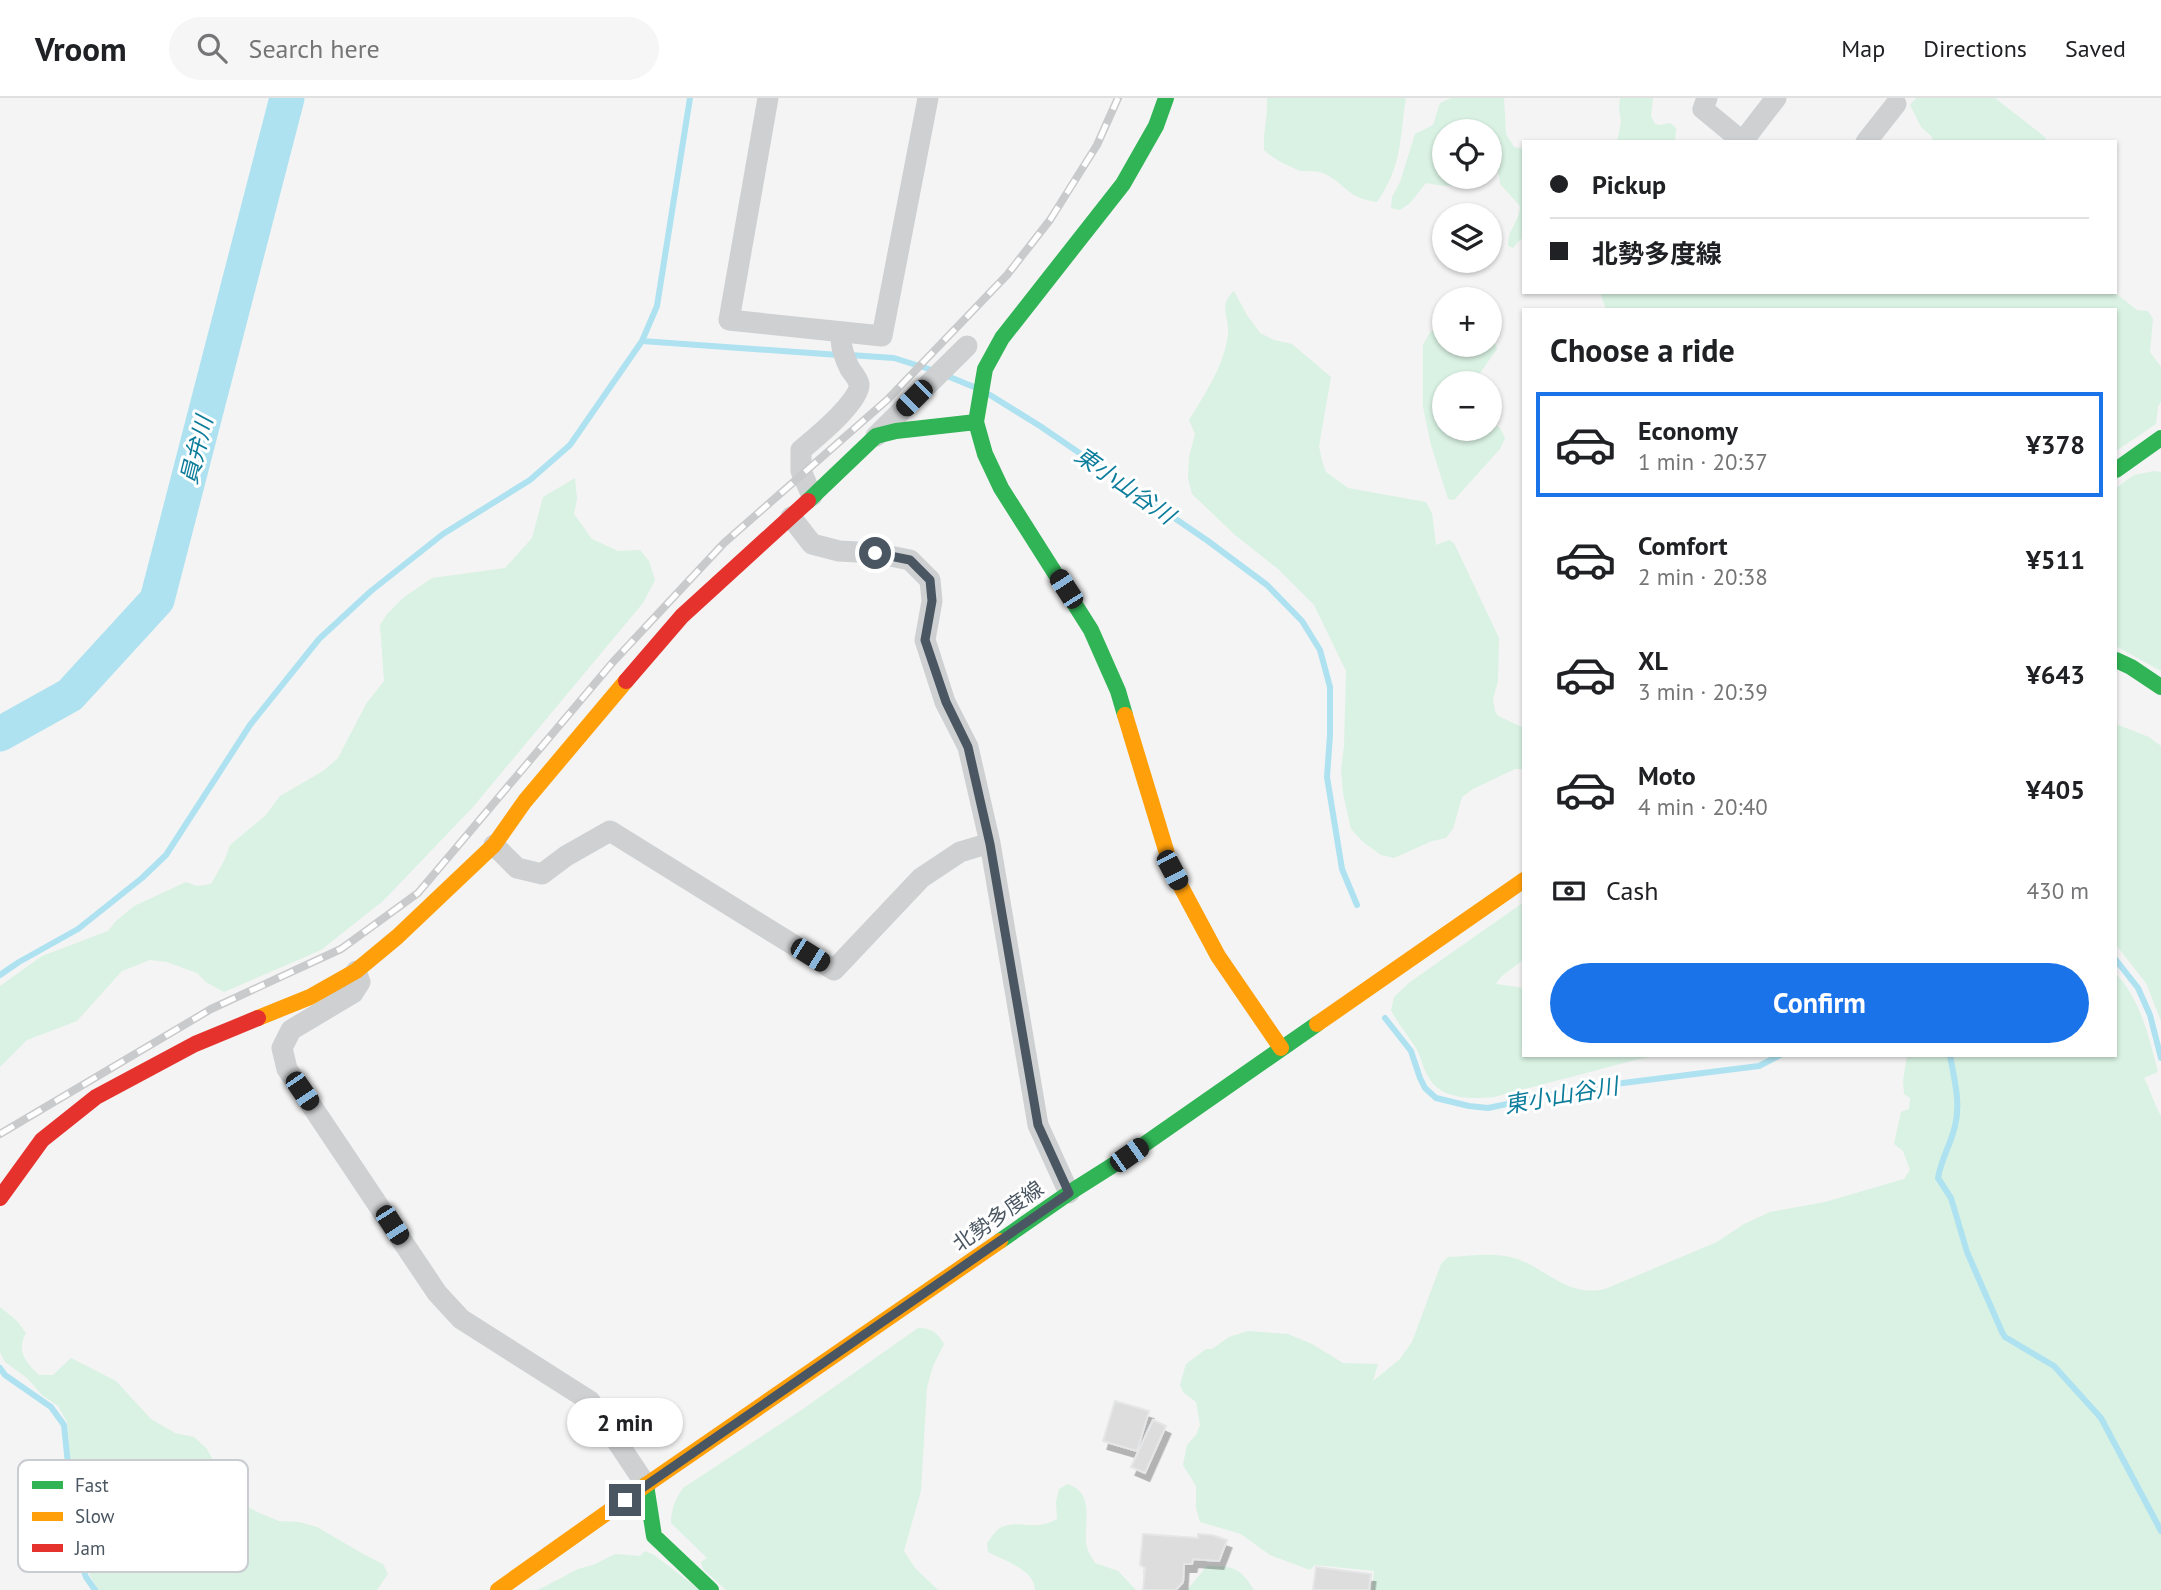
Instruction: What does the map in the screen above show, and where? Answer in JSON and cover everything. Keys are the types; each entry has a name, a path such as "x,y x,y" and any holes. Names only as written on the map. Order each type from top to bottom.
{"street":[{"path":"768,98 729,320 841,335 882,336 928,98"},
{"path":"1166,98 1156,126 1124,184 1002,338 985,369 976,422 985,454 1001,488 1091,630 1118,691 1172,870 1218,956 1280,1048"},
{"path":"1707,98 1703,109 1741,140"},
{"path":"1744,140 1776,98"},
{"path":"1868,140 1896,104"},
{"path":"813,496 801,471 801,450 834,421 858,393 859,383 848,365 841,335"},
{"path":"0,1198 42,1140 96,1097 195,1044 310,996 356,971 397,937 494,845 525,801 682,616 791,517 967,346"},
{"path":"876,436 896,430 976,422"},
{"path":"2117,469 2161,438"},
{"path":"791,517 813,544 839,551 875,553 910,560 930,580 932,601 925,640 946,702 968,747 990,844 1038,1125 1069,1193"},
{"path":"2117,660 2161,687"},
{"path":"494,845 517,868 542,874 566,856 610,831 834,970 921,878 960,852 990,844"},
{"name":"北勢多度線","path":"498,1590 646,1485 1069,1193 1129,1155 1522,881"},
{"path":"356,971 360,982 353,993 291,1030 282,1048 287,1069 437,1293 461,1319 590,1401 646,1485 654,1536 711,1590"}],"green space":[{"path":"1267,98 1406,98 1396,163 1377,202 1353,194 1322,173 1301,171 1289,166 1264,150"},
{"path":"1451,98 1504,98 1506,134 1514,147 1522,149 1522,239 1513,248 1508,246 1508,240 1520,206 1502,186 1502,119 1435,119 1440,103"},
{"path":"1620,98 1653,98 1651,116 1655,124 1670,123 1676,128 1675,140 1617,140 1621,122"},
{"path":"1916,98 1995,98 2046,140 1933,140 1921,127 1910,105"},
{"path":"1432,126 1432,184 1426,183 1410,203 1400,210 1391,208 1392,197 1400,182 1415,134"},
{"path":"1234,291 1260,333 1292,344 1331,377 1319,446 1326,472 1348,488 1426,502 1432,513 1436,545 1449,540 1454,543 1499,638 1498,681 1493,699 1495,711 1498,716 1522,727 1522,769 1515,769 1462,797 1453,829 1446,838 1432,841 1394,858 1381,855 1351,829 1341,770 1346,671 1314,605 1278,569 1235,535 1192,494 1188,478 1189,457 1195,434 1189,420 1223,355 1228,333 1225,306"},
{"path":"1601,294 2117,294 2137,310 2148,311 2153,319 2150,352 2161,367 2161,402 2156,424 2117,450 2117,308 1605,308"},
{"path":"1432,331 1432,357 1491,357 1481,371 1432,371 1432,441 1502,441 1502,432 1505,438 1500,449 1454,500 1448,499 1431,445 1423,407 1423,345"},
{"path":"2161,472 2161,671 2117,647 2117,487 2134,475"},
{"path":"575,478 577,499 574,514 592,539 618,551 640,550 649,561 655,580 643,603 473,807 383,901 321,950 224,992 206,982 197,973 167,962 150,960 122,971 77,1021 27,1040 0,1067 0,986 42,956 108,931 134,906 186,882 197,886 211,884 230,845 265,816 280,796 323,771 338,758 366,704 384,681 380,625 387,614 403,598 432,578 505,568 532,538 543,497"},
{"path":"2117,724 2149,737 2161,746 2161,1021 2146,983 2117,946"},
{"path":"1522,903 1522,960 1496,984 1522,988 1522,1057 1651,1057 1494,1097 1458,1097 1435,1085 1416,1048 1391,1010 1394,997 1410,982"},
{"path":"2117,975 2138,1007 2158,1072 2144,1078 2161,1116 2161,1590 1372,1590 1374,1571 1315,1565 1310,1570 1270,1555 1241,1534 1200,1522 1196,1508 1196,1486 1183,1465 1187,1445 1200,1425 1196,1402 1183,1392 1180,1385 1186,1364 1206,1349 1212,1349 1229,1337 1248,1331 1288,1334 1312,1344 1343,1363 1378,1364 1373,1381 1400,1359 1412,1342 1441,1264 1448,1257 1506,1256 1525,1262 1568,1286 1591,1291 1605,1289 1717,1242 1744,1224 1770,1212 1825,1202 1904,1179 1910,1170 1903,1151 1894,1144 1901,1112 1909,1109 1910,1098 1904,1094 1907,1057 2117,1057"},
{"path":"0,1307 17,1321 26,1333 22,1345 23,1356 39,1375 53,1375 71,1358 116,1381 151,1419 175,1433 194,1437 207,1449 213,1460 70,1460 67,1422 58,1406 5,1362 0,1352"},
{"path":"918,1328 933,1332 944,1344 933,1366 927,1387 921,1491 904,1551 915,1568 938,1590 726,1590 703,1569 701,1562 707,1558 671,1523 674,1505 683,1488 800,1411"},
{"path":"1068,1484 1082,1494 1085,1501 1086,1544 1095,1563 1118,1571 1136,1590 1035,1590 1034,1583 1024,1571 988,1552 987,1543 1002,1527 1015,1524 1041,1525 1057,1519 1056,1502 1059,1489"},
{"path":"248,1507 279,1521 299,1522 317,1527 383,1564 388,1574 377,1590 98,1590 89,1572 248,1572"},
{"path":"645,1551 700,1590 538,1590 615,1554 640,1556"},
{"path":"1207,1566 1235,1569 1254,1590 1187,1590"}],"building":[{"path":"1115,1401 1149,1411 1137,1451 1103,1441"},
{"path":"1153,1420 1166,1426 1145,1473 1131,1467"},
{"path":"1143,1534 1198,1538 1198,1534 1212,1535 1227,1540 1219,1561 1193,1559 1192,1564 1184,1564 1183,1582 1176,1590 1143,1590 1145,1568 1140,1565"},
{"path":"1316,1567 1371,1574 1369,1590 1313,1590"}],"waterway":[{"name":"員弁川","path":"0,734 70,695 157,600 287,98"},
{"path":"0,975 78,929 142,878 166,855 250,725 319,639 371,591 443,534 530,480 570,445 642,341 657,306 690,98"},
{"name":"東小山谷川","path":"642,341 839,355"},
{"name":"東小山谷川","path":"850,355 894,358 935,371"},
{"name":"東小山谷川","path":"945,375 974,387"},
{"name":"東小山谷川","path":"990,395 1208,541 1267,585 1302,621 1320,650 1330,687 1327,777 1342,869 1357,905"},
{"name":"東小山谷川","path":"2117,961 2138,988 2150,1015 2161,1058"},
{"name":"東小山谷川","path":"1385,1018 1411,1051 1425,1088 1436,1098 1488,1108 1583,1088 1759,1066 1776,1057"},
{"path":"1950,1057 1957,1117 1938,1178 1951,1198 1967,1252 2002,1332 2005,1337 2054,1366 2101,1418 2161,1531"},
{"name":"東小山谷川","path":"0,1368 5,1375 51,1407 64,1425 68,1460"},
{"name":"東小山谷川","path":"84,1572 95,1590"}],"railway":[{"path":"0,1134 211,1009 341,949 418,893 613,662 724,543 887,400 1007,275 1050,220 1097,145 1118,98"}],"traffic: fast":[{"path":"1125,715 1118,691 1091,630 1001,488 985,454 976,422 985,369 1002,338 1123,184 1156,126 1166,98"},
{"path":"808,501 876,436 896,431 976,422"},
{"path":"2117,469 2161,438"},
{"path":"2117,660 2161,687"},
{"path":"1000,1241 1317,1024"},
{"path":"646,1485 654,1536 711,1590"}],"traffic: slow":[{"path":"258,1018 310,997 356,971 397,937 494,845 525,801 626,681"},
{"path":"1125,715 1172,870 1218,956 1281,1048"},
{"path":"1317,1024 1522,881"},
{"path":"498,1590 1000,1241"}],"traffic: jam":[{"path":"626,681 682,616 808,501"},
{"path":"0,1198 42,1140 96,1097 195,1044 258,1018"}],"route":[{"path":"625,1500 1069,1193 1038,1125 990,844 968,747 946,702 925,640 932,601 930,580 910,560 875,553"}]}
